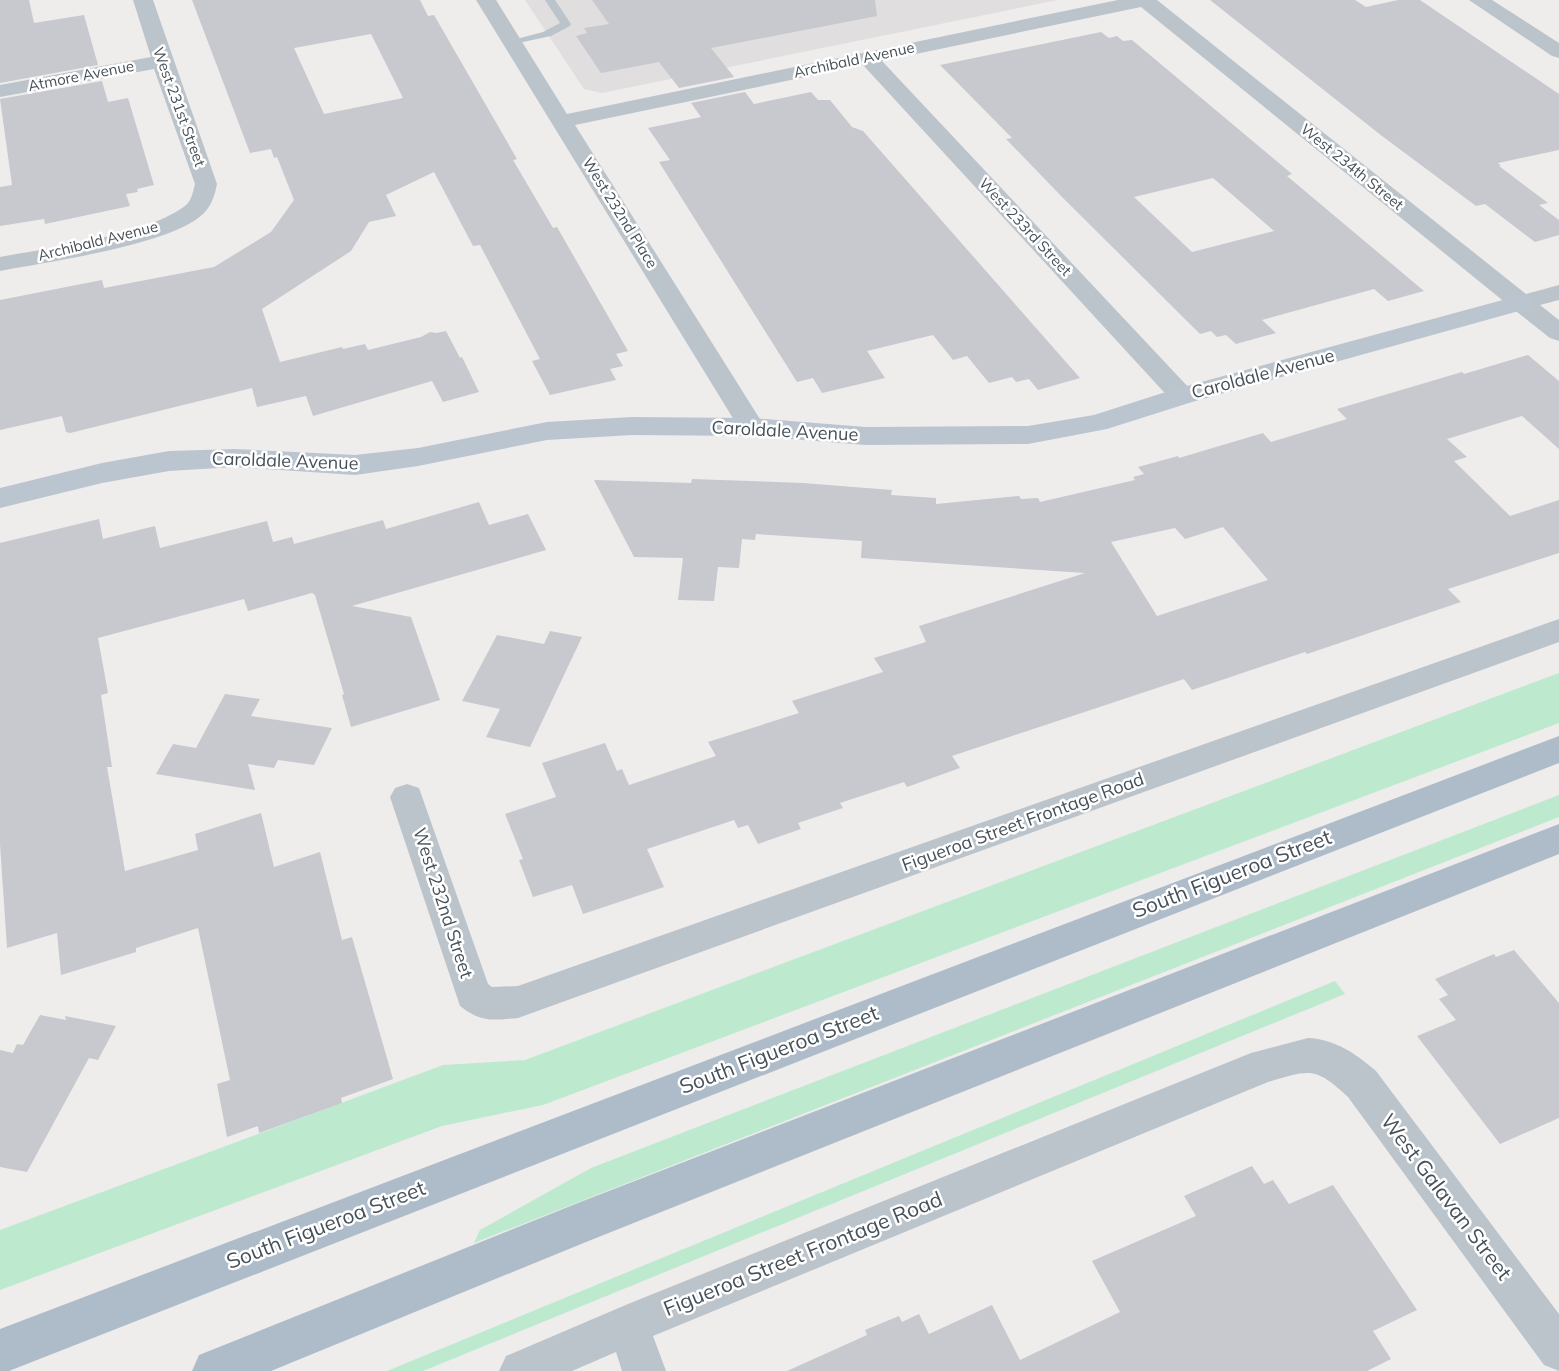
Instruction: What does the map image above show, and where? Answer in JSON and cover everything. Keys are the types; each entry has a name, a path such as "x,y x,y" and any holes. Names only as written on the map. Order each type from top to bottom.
{"main road":[{"name":"South Figueroa Street","path":"3,1358 1559,749"},
{"path":"215,1371 584,1222 1559,839"}],"street":[{"name":"West 231st Street","path":"143,0 162,61 207,184 203,200 193,210"},
{"name":"West 232nd Place","path":"486,0 752,428"},
{"name":"Archibald Avenue","path":"562,121 1146,0"},
{"name":"West 234th Street","path":"1146,0 1559,333"},
{"path":"1479,0 1559,52"},
{"name":"West 233rd Street","path":"867,57 1182,396"},
{"name":"Atmore Avenue","path":"0,91 162,61"},
{"name":"Archibald Avenue","path":"0,264 152,231 193,210"},
{"name":"Caroldale Avenue","path":"0,498 102,473 169,461 234,458 355,465 418,457 548,431 632,426 752,428 866,436 1028,435 1097,423 1182,396 1559,292"},
{"name":"Figueroa Street Frontage Road","path":"486,1004 518,1002 530,998 1559,630"},
{"name":"West 232nd Street","path":"407,797 473,994 486,1004"},
{"name":"Figueroa Street Frontage Road","path":"521,1371 628,1325 1266,1065 1298,1056 1323,1055"},
{"name":"West Galavan Street","path":"1323,1055 1341,1064 1362,1084 1559,1350"},
{"path":"628,1325 644,1371"}],"lane":[{"path":"513,43 546,34 566,24 550,0"}],"shaded area":[{"path":"525,0 1058,0 602,93 584,89"}],"green space":[{"path":"1559,673 1559,723 543,1105 442,1126 0,1290 0,1230 443,1065 525,1060"},
{"path":"1559,795 1559,817 474,1243 480,1230 591,1168"},
{"path":"1335,981 1345,994 423,1371 387,1371"}],"building":[{"path":"0,0 29,0 34,23 84,15 98,65 0,83"},
{"path":"192,0 420,0 428,16 434,15 517,159 513,160 553,228 557,227 628,351 616,354 623,366 610,369 616,380 550,395 532,361 540,359 480,245 473,246 434,172 386,195 396,216 369,222 351,251 262,309 280,362 342,347 343,349 365,344 368,350 421,337 430,332 446,331 479,392 443,402 432,381 313,416 306,396 257,407 252,388 70,433 66,432 62,416 0,430 0,300 102,280 104,288 214,267 271,232 294,200 277,157 274,158 271,149 250,153","holes":["371,34 403,98 324,114 294,48"]},
{"path":"592,0 875,0 877,16 711,48 734,77 679,88 659,62 601,73 576,36 587,33 584,28 609,24"},
{"path":"1210,0 1355,0 1366,7 1398,0 1420,0 1559,94 1559,150 1498,163 1548,203 1539,205 1559,220 1559,235 1535,242 1485,204 1476,206 1382,136"},
{"path":"1101,32 1109,38 1117,36 1123,41 1132,40 1292,174 1287,176 1424,291 1388,301 1374,289 1262,320 1276,333 1236,344 1226,335 1217,337 1211,331 1200,334 1063,198 1006,139 1012,138 940,65","holes":["1213,178 1274,231 1192,252 1134,197"]},
{"path":"102,81 108,102 128,98 154,185 126,194 130,206 45,224 44,219 0,226 0,187 12,185 0,99"},
{"path":"745,92 754,104 811,92 818,100 830,100 852,127 863,131 1080,378 1038,390 1029,379 1016,382 1012,377 989,383 967,356 953,360 933,335 867,351 885,378 822,393 813,378 797,382 659,162 670,160 648,128 701,117 691,103"},
{"path":"1528,355 1559,381 1559,449 1522,416 1447,439 1467,457 1454,461 1510,516 1559,500 1559,553 1448,589 1461,602 1307,654 1305,652 1192,690 1184,679 952,756 960,768 907,787 904,782 840,803 843,808 798,823 801,829 758,844 748,825 738,828 734,820 647,849 664,887 583,914 572,885 533,897 519,860 523,859 505,814 556,797 542,763 605,743 617,771 622,769 629,785 716,756 708,742 799,713 792,701 883,672 874,658 926,642 919,626 1085,573 861,558 862,541 756,534 755,540 742,539 739,568 718,567 714,601 678,600 683,558 634,557 594,480 691,483 692,479 803,483 892,490 891,495 936,498 936,504 1019,496 1021,499 1038,498 1040,502 1135,480 1133,477 1144,474 1138,467 1178,456 1179,458 1263,433 1271,442 1347,419 1337,409 1462,372 1464,374","holes":["1223,527 1268,580 1157,616 1111,542 1175,528 1185,539"]},
{"path":"479,502 489,525 528,514 546,550 352,606 411,617 440,700 351,727 342,695 344,694 315,595 312,593 248,611 244,599 98,638 108,693 101,695 112,767 107,767 125,871 198,850 195,834 261,813 274,867 320,852 342,940 352,937 393,1079 341,1098 342,1103 259,1133 258,1126 227,1137 217,1084 230,1080 198,928 136,948 136,952 61,975 57,933 7,948 0,844 0,543 99,519 103,539 155,526 160,548 267,521 273,542 292,537 294,544 383,520 386,529"},
{"path":"550,631 582,637 530,747 486,737 500,709 462,701 497,635 544,644"},
{"path":"225,694 260,699 251,716 332,728 314,765 278,760 274,768 248,764 255,790 156,774 173,744 196,748"},
{"path":"1514,950 1559,1003 1559,1118 1500,1144 1417,1036 1456,1020 1439,999 1448,995 1435,979 1494,954 1496,957"},
{"path":"40,1015 66,1020 65,1016 116,1026 98,1060 89,1058 27,1172 0,1167 0,1050 13,1053 17,1044 23,1045"},
{"path":"1252,1166 1264,1184 1273,1180 1289,1204 1333,1185 1417,1310 1373,1331 1391,1359 1367,1371 787,1371 867,1335 865,1330 899,1316 902,1322 919,1314 929,1334 992,1305 1020,1360 1120,1312 1092,1261 1196,1216 1184,1196"}]}
